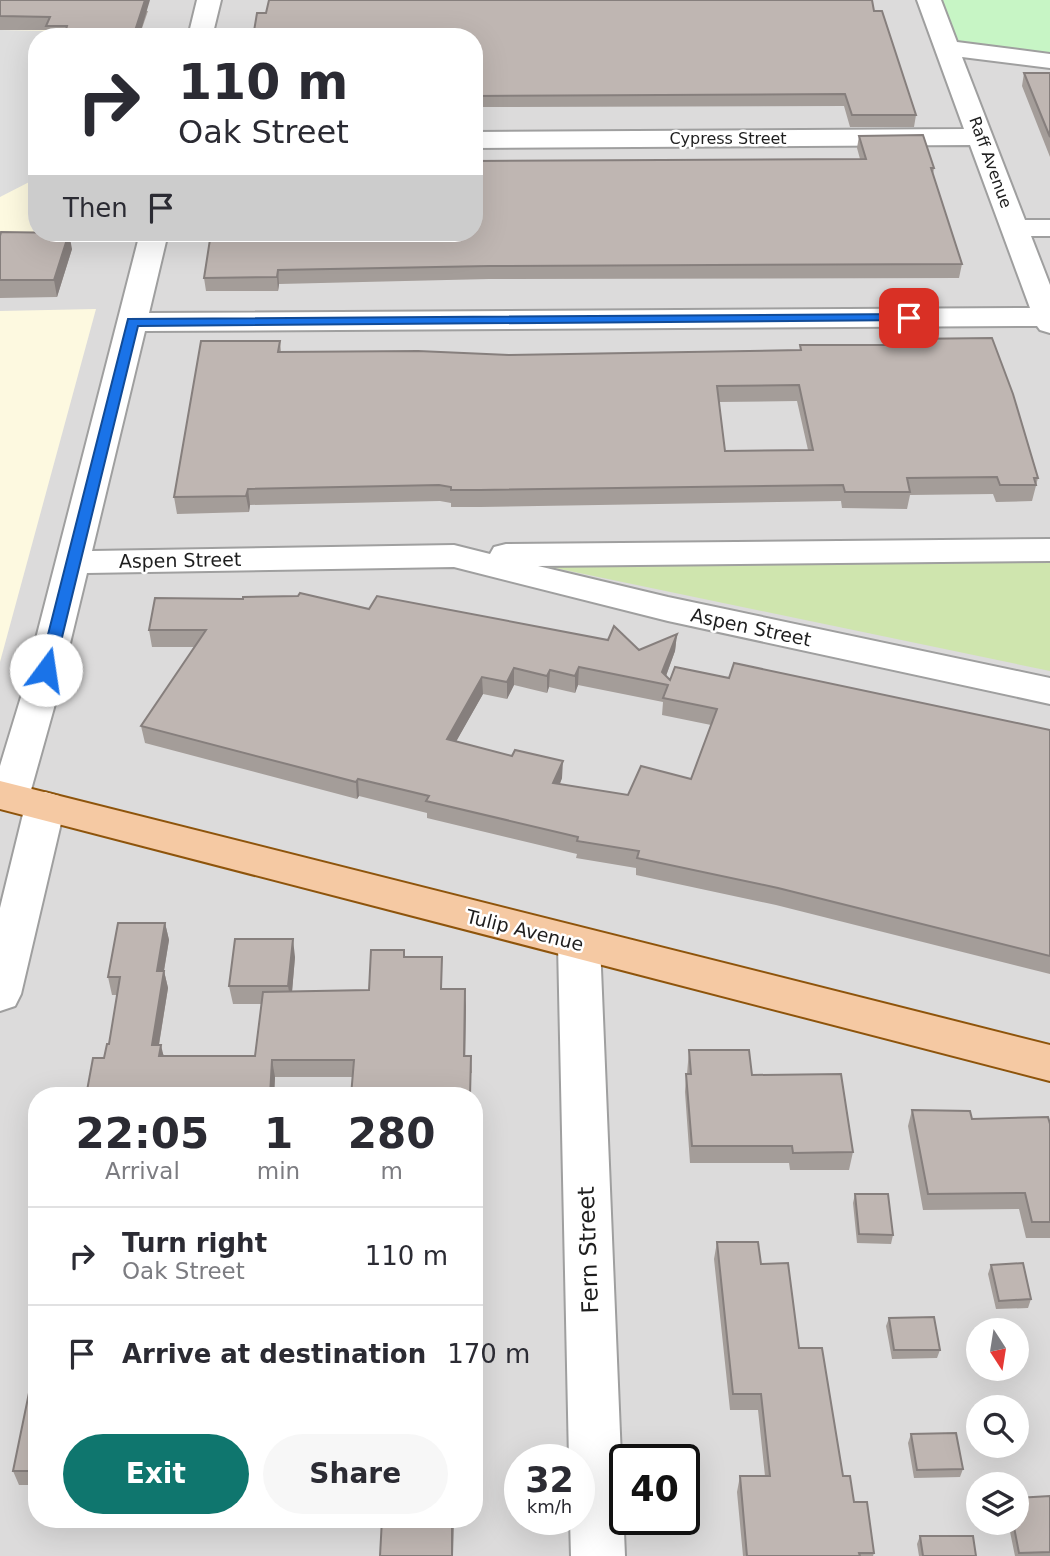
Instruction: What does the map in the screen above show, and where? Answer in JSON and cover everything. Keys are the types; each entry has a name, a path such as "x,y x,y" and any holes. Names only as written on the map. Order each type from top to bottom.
{"main road":[{"name":"Tulip Avenue","path":"18,800 1050,1063"}],"street":[{"path":"202,28 209,0"},
{"name":"Raff Avenue","path":"929,0 1049,321"},
{"path":"949,48 1050,61"},
{"name":"Cypress Street","path":"483,140 982,137"},
{"path":"1014,228 1050,228"},
{"path":"0,994 18,800 40,697 152,242"},
{"path":"133,322 1049,321"},
{"name":"Aspen Street","path":"73,562 1050,550"},
{"name":"Aspen Street","path":"454,556 668,609 1050,691"},
{"name":"Fern Street","path":"579,944 598,1556"}],"shaded area":[{"path":"0,0 1050,0 1050,1556 0,1556"},
{"path":"0,0 64,0 54,28 28,28 28,242 0,242"},
{"path":"0,30 28,31 28,183 0,197"},
{"path":"96,309 0,662 0,311"}],"green space":[{"path":"932,0 1050,0 1050,62 949,48"},
{"path":"1050,563 1050,671 536,564"}],"building":[{"path":"0,0 145,0 136,28 66,28 46,26 50,17 0,16"},
{"path":"269,0 872,0 874,11 882,11 916,115 852,115 845,94 483,96 483,28 254,28 257,13 266,13"},
{"path":"1024,73 1050,73 1050,137"},
{"path":"923,135 962,264 489,266 278,270 277,277 204,278 210,242 483,242 483,161 866,159 859,136"},
{"path":"1,232 28,232 28,242 66,242 54,280 0,280"},
{"path":"992,338 1013,394 1038,478 1034,478 1036,485 1000,485 997,477 907,478 910,492 845,492 843,485 451,490 451,487 439,485 248,489 246,496 174,497 201,341 280,341 278,352 418,351 509,355 801,350 800,345 907,345 905,339","holes":["799,385 813,450 725,451 717,386"]},
{"path":"300,593 369,609 377,596 608,640 614,626 639,650 677,634 662,672 670,680 675,667 729,678 734,663 1050,730 1050,956 778,888 637,858 639,851 577,841 578,837 426,801 429,796 358,779 356,782 141,726 206,630 149,630 155,598 243,599 298,596","holes":["579,667 668,685 663,698 717,709 691,779 641,766 628,795 553,783 563,761 515,750 512,756 447,739 482,677 507,682 514,668 547,676 550,670 575,676"]},
{"path":"118,923 165,923 157,971 164,971 152,1045 161,1045 159,1056 255,1056 263,992 369,990 371,950 404,950 404,957 442,957 441,989 465,989 464,1056 471,1056 470,1087 352,1087 354,1060 272,1060 270,1087 88,1087 93,1058 104,1058 109,1044 120,977 108,977"},
{"path":"235,939 293,939 288,986 229,986"},
{"path":"689,1050 749,1050 752,1075 841,1074 853,1152 793,1153 792,1146 692,1146 686,1074 691,1074"},
{"path":"912,1110 970,1111 972,1119 1048,1117 1050,1222 1032,1222 1025,1193 928,1194"},
{"path":"855,1194 888,1194 893,1235 859,1234"},
{"path":"717,1242 758,1242 761,1264 788,1263 799,1348 822,1348 843,1476 850,1476 854,1502 867,1502 874,1553 859,1553 860,1556 747,1556 740,1476 770,1476 761,1394 733,1394"},
{"path":"1023,1263 1031,1299 999,1301 991,1265"},
{"path":"934,1317 940,1350 894,1350 889,1318"},
{"path":"28,1398 28,1471 13,1471"},
{"path":"956,1433 963,1469 917,1470 911,1434"},
{"path":"1050,1496 1050,1552 1019,1553 1016,1535 1029,1535 1029,1497"},
{"path":"382,1528 452,1528 452,1556 380,1556"},
{"path":"920,1536 973,1536 976,1556 923,1556"}],"route":[{"path":"46,670 133,322 909,318"}]}
